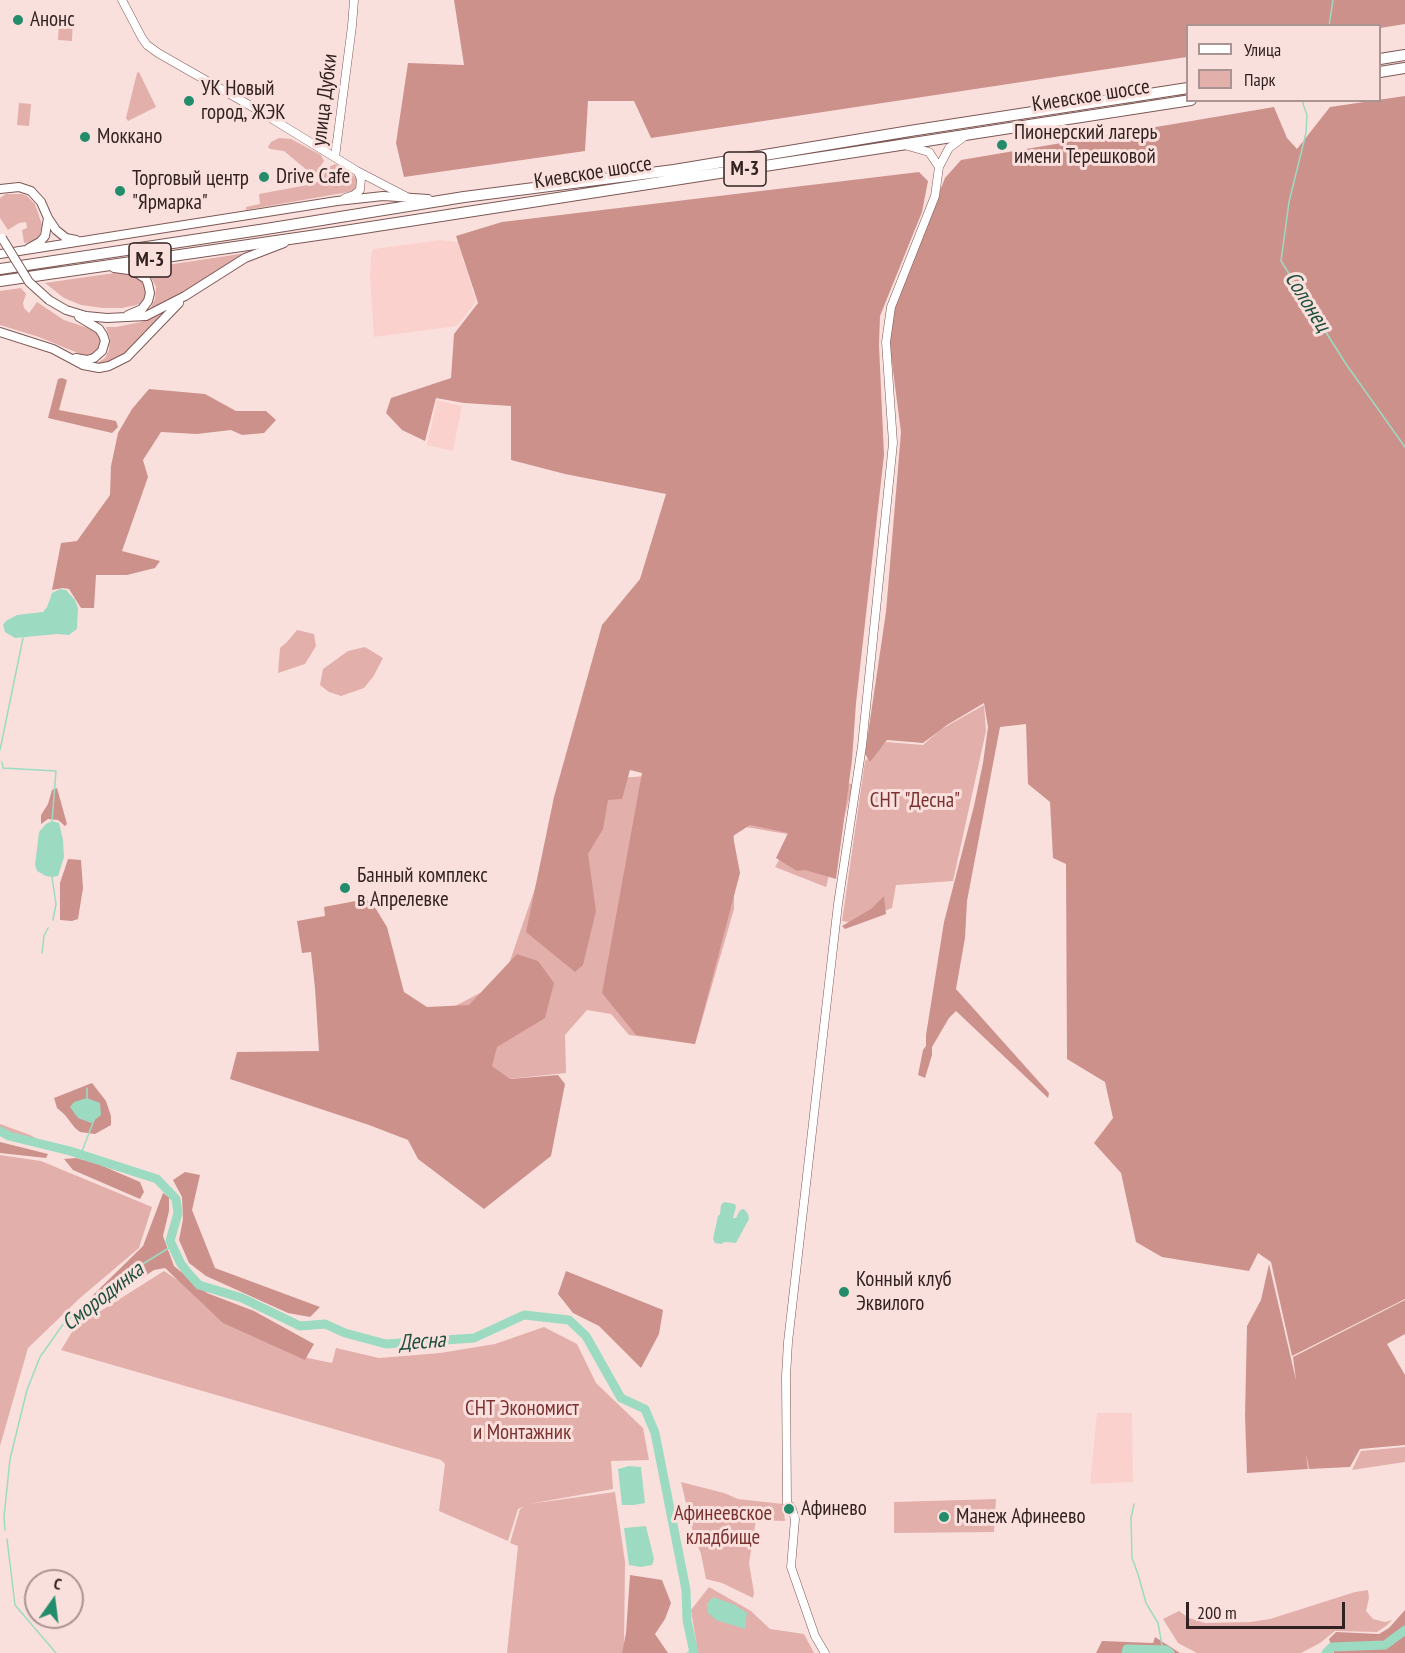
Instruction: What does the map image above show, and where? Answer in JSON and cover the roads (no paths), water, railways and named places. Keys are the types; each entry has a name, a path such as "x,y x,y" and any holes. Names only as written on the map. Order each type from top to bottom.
{"highway":[{"path":"1381,59 1405,55"},
{"path":"1381,72 1405,68"},
{"name":"Киевское шоссе","path":"0,268 254,231 464,197 674,170 910,130 1186,88"},
{"name":"Киевское шоссе","path":"1,282 1186,101"}],"main road":[{"path":"0,189 16,187 31,191 41,202 48,218 61,235 79,241"},
{"path":"0,254 337,201 376,197 424,199 464,197"},
{"path":"24,251 43,238 47,232 48,218"},
{"path":"1,236 29,282 49,300 99,329 104,338 100,354 91,360 66,356"},
{"path":"74,313 101,318 146,316 185,296 245,258 299,237"},
{"path":"98,268 129,270 146,279 150,297 144,308 119,318"},
{"path":"0,332 46,347 83,365 94,368 110,366 127,357 185,296"}],"street":[{"path":"122,0 142,38 152,49 335,157"},
{"name":"улица Дубки","path":"354,0 335,157 408,197"},
{"path":"825,1653 815,1636 790,1567 795,1519 788,1503 786,1376 788,1342 838,904 862,746 893,443 886,342 891,307 935,196 939,167 949,148 968,135"},
{"path":"903,145 929,152 939,167"},
{"path":"337,201 354,195 360,190 361,179 357,171"}],"waterway":[{"name":"Солонец","path":"1329,24 1333,0"},
{"name":"Солонец","path":"1304,102 1307,115 1306,133 1289,202 1281,261 1346,364 1405,447"},
{"path":"0,750 23,638"},
{"path":"2,762 3,768 56,771 52,821"},
{"path":"52,877 56,904 53,920"},
{"path":"42,953 44,936 48,928"},
{"path":"87,1088 87,1099"},
{"path":"81,1154 94,1120"},
{"name":"Десна","path":"0,1131 9,1136 70,1151 157,1179 176,1199 178,1213 170,1241 181,1264 199,1285 242,1298 300,1326 325,1324 345,1333 386,1344 474,1338 524,1315 569,1320 586,1336 621,1398 645,1409 655,1433 686,1590 687,1620 694,1653"},
{"name":"Смородинка","path":"5,1530 4,1517 10,1459 27,1390 40,1357 64,1323 120,1278 172,1246"},
{"path":"1134,1504 1131,1518 1132,1558 1146,1603 1158,1623 1163,1651"},
{"name":"Смородинка","path":"7,1539 15,1605 56,1653"},
{"name":"Десна","path":"1326,1653 1332,1647 1385,1645 1405,1630"},
{"name":"Десна","path":"687,1653 693,1649"},
{"name":"Десна","path":"1126,1653 1127,1649 1166,1650 1170,1653"}],"place":[{"name":"Анонс","path":"18,20"},
{"name":"УК Новый город, ЖЭК","path":"189,101"},
{"name":"Моккано","path":"85,137"},
{"name":"Пионерский лагерь имени Терешковой","path":"1002,145"},
{"name":"Drive Cafe","path":"264,177"},
{"name":"Торговый центр \"Ярмарка\"","path":"120,191"},
{"name":"Банный комплекс в Апрелевке","path":"345,888"},
{"name":"Конный клуб Эквилого","path":"844,1292"},
{"name":"Афинево","path":"789,1509"},
{"name":"Манеж Афинеево","path":"944,1517"}],"park label":[{"name":"СНТ \"Десна\"","path":"915,801"},
{"name":"СНТ Экономист и Монтажник","path":"522,1421"},
{"name":"Афинеевское кладбище","path":"723,1526"}]}
